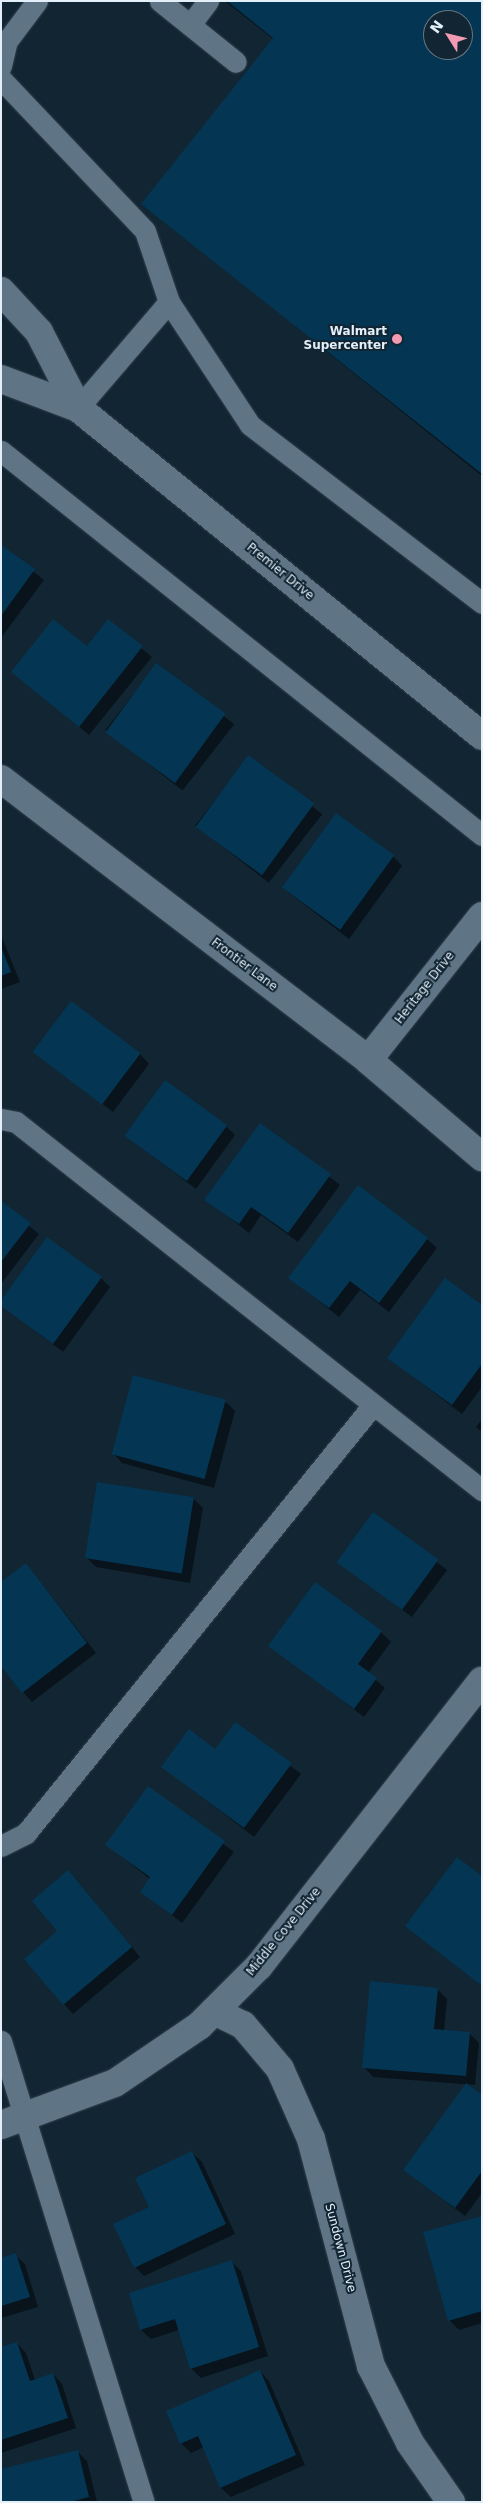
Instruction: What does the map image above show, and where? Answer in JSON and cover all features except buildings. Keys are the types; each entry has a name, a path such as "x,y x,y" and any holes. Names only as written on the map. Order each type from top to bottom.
{"street":[{"name":"Premier Drive","path":"1,291 39,332 78,408"},
{"name":"Premier Drive","path":"1,379 78,408 482,736"},
{"name":"Frontier Lane","path":"1,779 368,1060 482,1158"},
{"name":"Heritage Drive","path":"368,1060 482,916"},
{"name":"Middle Cove Drive","path":"12,2122 115,2083 199,2026 259,1966 482,1681"},
{"name":"Sundown Drive","path":"214,2011 242,2025 280,2069 311,2139 371,2366 410,2443 451,2502"}],"lane":[{"path":"1,66 7,41 37,1"},
{"path":"190,25 208,1"},
{"path":"169,4 190,25 236,62"},
{"path":"1,79 145,232 169,302 250,425 482,603"},
{"path":"78,408 169,302"},
{"path":"1,451 482,835"},
{"path":"1,1119 16,1122 482,1490"},
{"path":"1,1846 26,1833 373,1404"},
{"path":"1,2041 12,2122 144,2502"}],"place":[{"name":"Walmart Supercenter","path":"397,339"}]}
